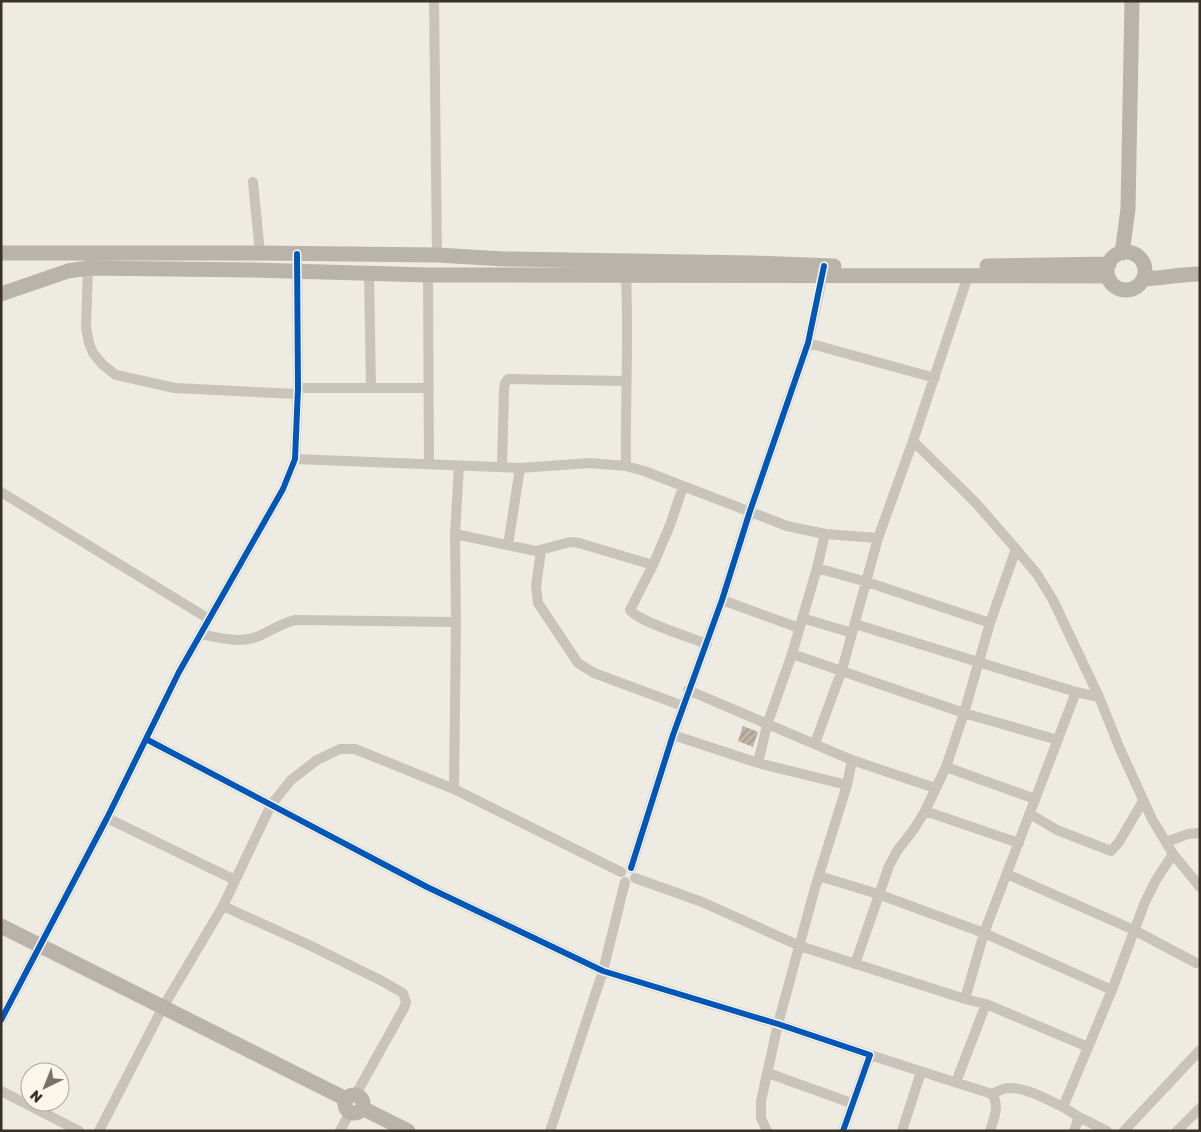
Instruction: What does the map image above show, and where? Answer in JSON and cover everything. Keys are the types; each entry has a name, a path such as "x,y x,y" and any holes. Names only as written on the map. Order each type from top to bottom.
{"main road":[{"path":"1128,253 1132,1"},
{"path":"1,253 437,255 504,259 753,262 824,271 968,276 1108,270"},
{"path":"1128,253 1139,257 1144,273 1136,288 1125,290 1114,286 1108,270 1116,255 1128,253"},
{"path":"1,294 68,271 88,268 428,275 1108,270"},
{"path":"1144,273 1170,270 1178,274 1200,274"},
{"path":"1,926 408,1131"}],"street":[{"path":"434,1 437,255"},
{"path":"253,182 260,253"},
{"path":"1,1020 41,947 200,634 283,489 295,459 298,391 296,254"},
{"path":"88,268 86,326 88,343 93,353 103,365 116,375 175,388 298,391 428,388"},
{"path":"550,1131 603,972 628,875 688,690 707,644 750,511 808,343 824,271"},
{"path":"370,274 371,388"},
{"path":"428,275 429,464"},
{"path":"626,275 628,321 625,381 626,466"},
{"path":"815,743 842,670 878,538 935,378 968,276"},
{"path":"808,343 935,378"},
{"path":"502,467 504,390 508,379 625,381"},
{"path":"913,441 976,503 1037,574 1053,600 1099,697 1142,800 1173,854 1200,887"},
{"path":"295,459 520,468 590,463 626,466 644,471 787,526 825,534 878,538"},
{"path":"454,789 455,534 459,466"},
{"path":"508,545 520,468"},
{"path":"683,487 653,565 630,611 650,622 707,644"},
{"path":"1,492 209,619"},
{"path":"455,534 541,550 570,542 579,543 653,565"},
{"path":"758,763 767,725 792,654 825,534"},
{"path":"541,550 536,586 538,602 578,662 594,674 683,706"},
{"path":"854,964 878,894 895,855 925,811 946,766 964,713 990,623 1016,550"},
{"path":"817,568 867,582 990,623"},
{"path":"722,600 801,623 853,628 1099,697"},
{"path":"200,634 229,640 250,638 258,636 284,622 296,620 456,622"},
{"path":"792,654 964,713 1058,740"},
{"path":"688,690 852,760 935,788"},
{"path":"965,999 984,933 1076,692"},
{"path":"673,736 758,763 847,785"},
{"path":"146,739 427,887 603,972 778,1024 992,1094 1003,1089 1014,1089 1039,1096 1107,1131"},
{"path":"99,1131 163,1007 223,906 271,805 291,780 317,760 340,749 355,749 454,789 628,875 702,902 800,946 986,1004 1088,1047"},
{"path":"768,1131 762,1122 760,1112 761,1101 778,1024 814,888 847,785 852,760"},
{"path":"946,766 1035,799"},
{"path":"1030,814 1057,830 1111,851 1119,842 1142,800"},
{"path":"925,811 1019,843"},
{"path":"107,818 235,880"},
{"path":"1166,842 1188,834 1200,833"},
{"path":"1063,1107 1112,990 1134,930 1156,880 1173,854"},
{"path":"1007,874 1134,930 1196,963"},
{"path":"819,876 878,894 984,933 1112,990"},
{"path":"223,906 309,945 403,993 406,1002 404,1008 340,1131"},
{"path":"956,1082 986,1004"},
{"path":"1124,1131 1200,1050"},
{"path":"843,1131 851,1103 870,1055"},
{"path":"902,1131 921,1072"},
{"path":"768,1073 851,1103"},
{"path":"1,1091 79,1131"},
{"path":"990,1131 996,1115 996,1106 992,1094"},
{"path":"1177,1131 1200,1108"},
{"path":"1074,1131 1079,1117"}],"building":[{"path":"743,726 758,732 753,747 738,741"}],"cycle path":[{"path":"1,1020 107,818 179,672 283,489 295,459 298,388 297,254"},
{"path":"631,868 673,735 722,600 750,511 808,343 824,266"},
{"path":"146,739 427,887 603,971 778,1024 870,1055 843,1131"}]}
